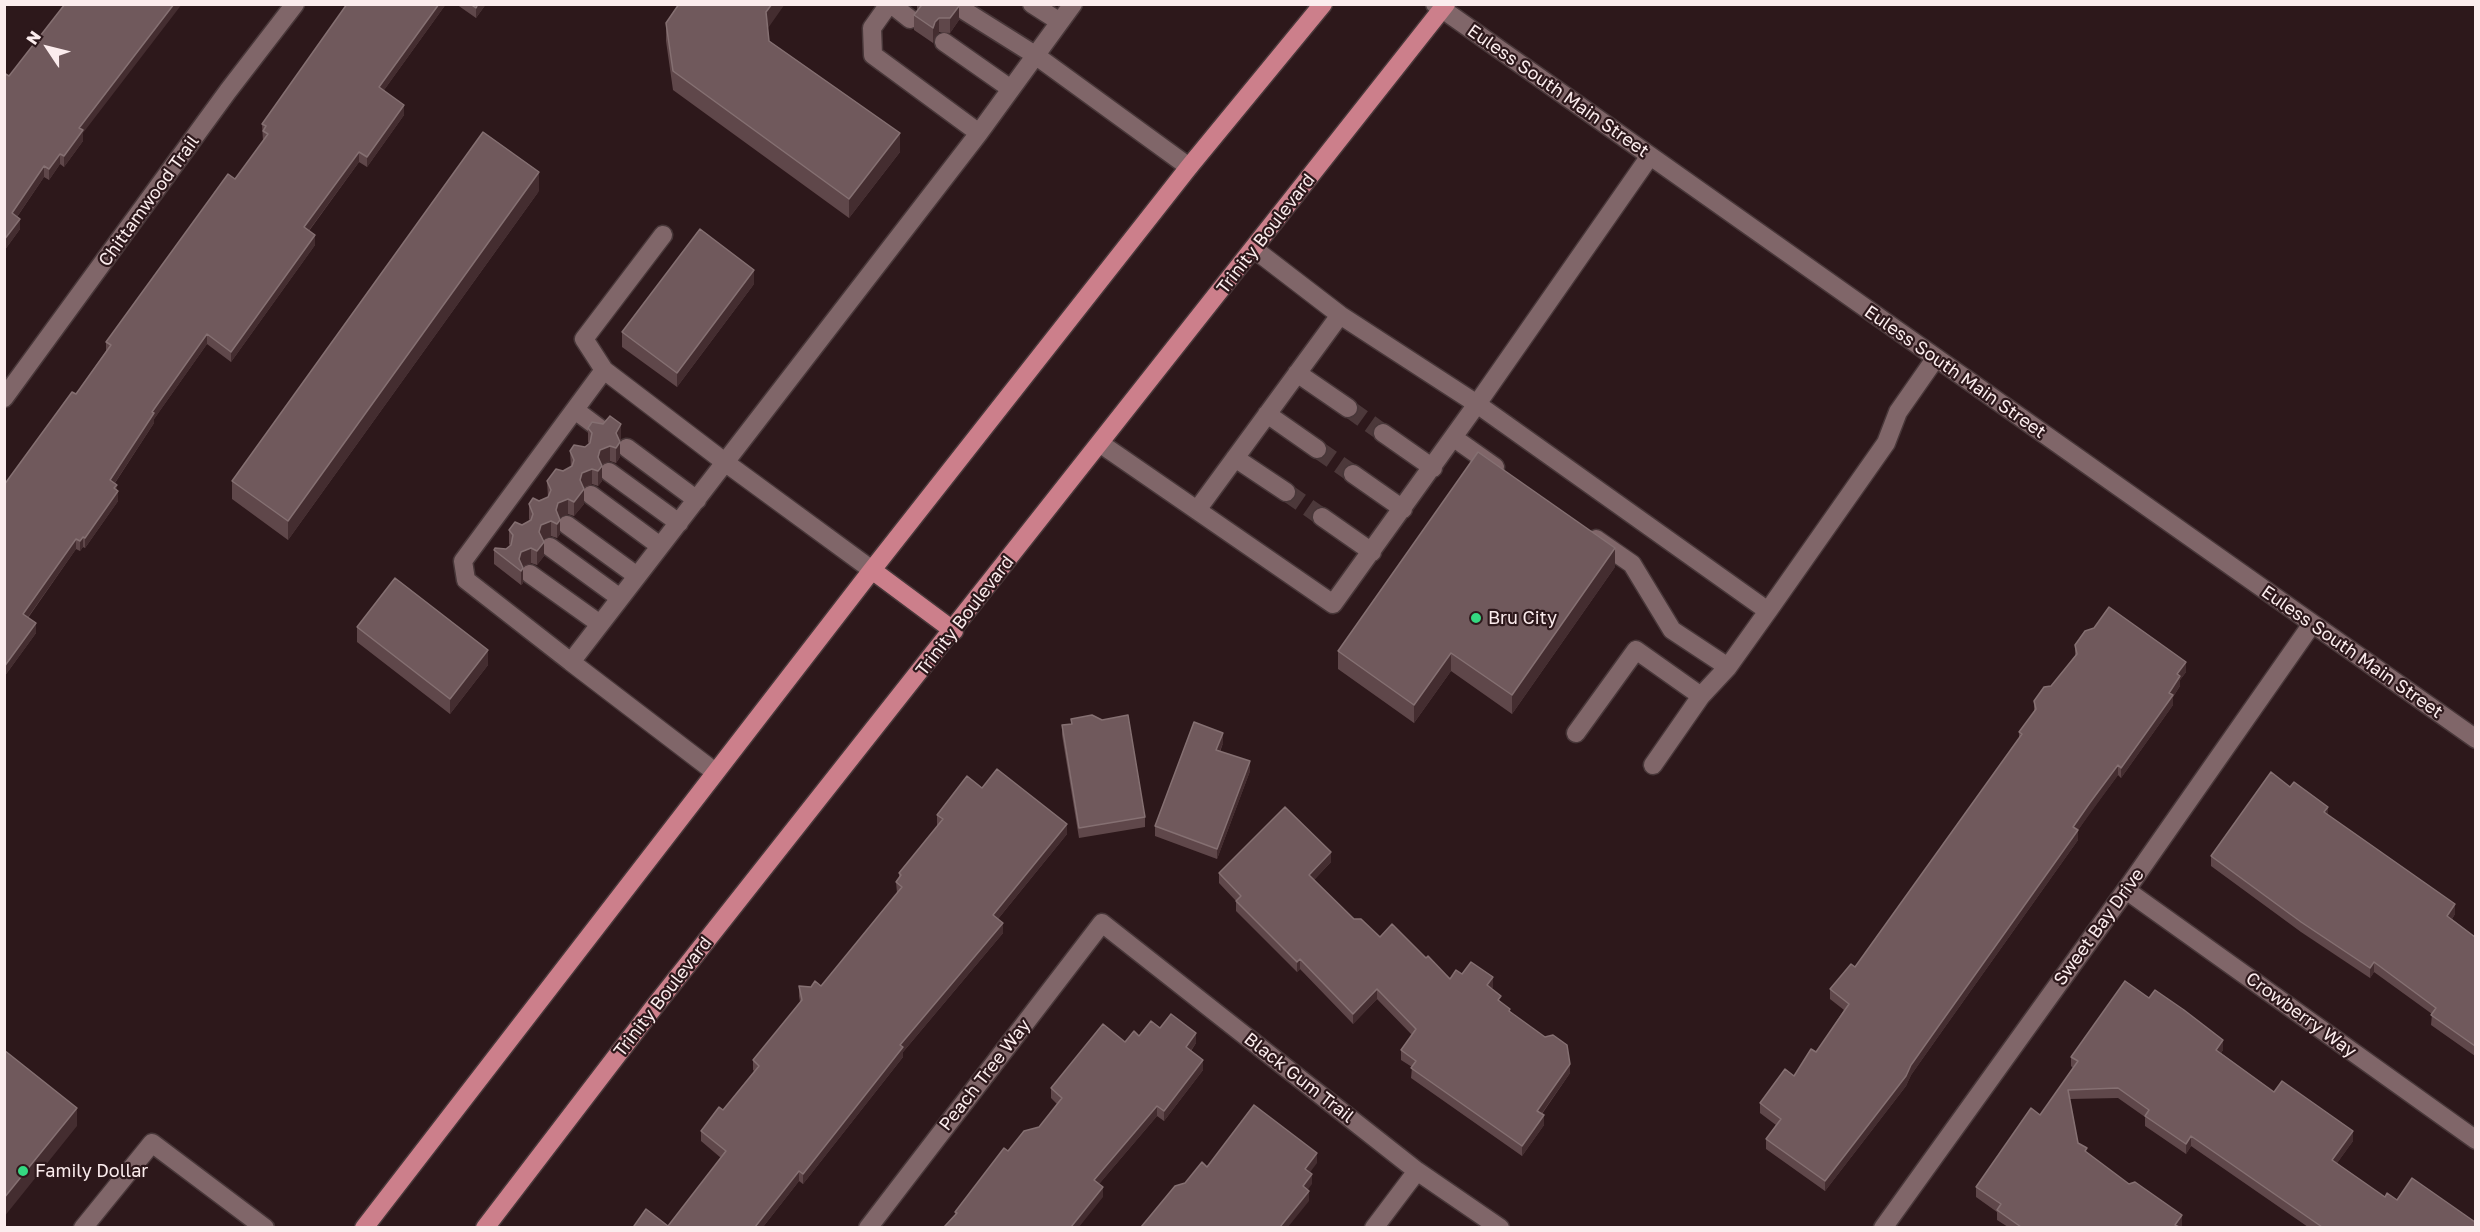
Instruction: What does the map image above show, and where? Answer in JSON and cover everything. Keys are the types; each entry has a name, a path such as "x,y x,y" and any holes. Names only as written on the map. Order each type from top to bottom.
{"main road":[{"path":"364,1227 872,570 1189,167 1323,4"},
{"name":"Trinity Boulevard","path":"485,1227 654,1007 954,631 1254,249 1441,6"},
{"path":"872,570 954,631"}],"street":[{"name":"Chittamwood Trail","path":"4,398 228,91 295,4"},
{"path":"910,19 890,4 872,28 873,56 979,133"},
{"path":"1032,4 1060,22"},
{"path":"571,662 979,133 1072,4"},
{"name":"Euless South Main Street","path":"1441,6 1935,359 2475,739"},
{"path":"965,11 1035,55 1189,167"},
{"path":"944,42 1011,89"},
{"path":"1101,444 1333,604 1433,468 1650,156"},
{"path":"663,235 584,339 604,370 872,570"},
{"path":"1254,249 1340,315 1477,404 1768,611"},
{"path":"1197,510 1340,315"},
{"path":"1653,765 1701,696 1728,667 1886,443 1898,412 1935,359"},
{"path":"604,370 518,488 507,517 488,543 463,561 466,580 715,772"},
{"path":"1297,373 1348,408"},
{"path":"575,410 599,428"},
{"path":"1267,414 1317,449"},
{"path":"558,433 573,445"},
{"path":"1383,433 1433,468"},
{"path":"1454,438 1510,478"},
{"path":"627,448 697,500"},
{"path":"540,458 555,469"},
{"path":"1235,458 1286,492"},
{"path":"609,472 679,523"},
{"path":"1353,474 1403,509"},
{"path":"518,488 533,498"},
{"path":"591,495 660,546"},
{"path":"1322,517 1372,552"},
{"path":"567,525 638,576"},
{"path":"1585,531 1632,564 1672,630 1728,667"},
{"path":"550,547 620,598"},
{"path":"530,574 600,624"},
{"name":"Sweet Bay Drive","path":"1883,1227 2126,890 2312,624"},
{"path":"1576,733 1636,650 1701,696"},
{"name":"Crowberry Way","path":"2126,890 2475,1140"},
{"name":"Black Gum Trail","path":"1102,923 1417,1171 1500,1227"},
{"name":"Peach Tree Way","path":"868,1227 1102,923"},
{"path":"83,1227 152,1143 265,1227"},
{"path":"1374,1227 1417,1171"}],"building":[{"path":"65,4 174,4 79,128 83,130 64,156 60,154 49,169 44,166 12,213 20,219 4,240 4,73 9,76"},
{"path":"347,4 439,4 379,87 404,105 367,157 359,152 304,227 315,235 231,352 207,334 152,412 154,413 110,480 117,485 114,488 118,491 85,538 83,537 80,541 76,539 23,614 36,623 4,667 4,485 72,392 76,394 111,345 106,342 228,174 235,179 268,134 263,131 266,126 262,124"},
{"path":"679,4 772,4 766,12 769,41 900,133 849,199 673,71 666,23"},
{"path":"921,4 958,4 959,6 950,18 939,18 933,28 914,15"},
{"path":"483,132 539,172 288,521 232,481"},
{"path":"700,229 754,270 677,373 622,332"},
{"path":"610,416 621,424 616,433 620,442 616,448 610,446 600,450 598,457 602,466 598,471 592,469 582,473 580,480 584,489 574,502 568,499 558,503 556,510 560,520 557,524 551,521 541,525 539,532 544,542 537,551 531,548 521,552 519,559 523,568 521,571 494,550 495,548 506,549 511,545 513,535 509,530 515,522 522,525 531,520 533,514 529,504 533,498 539,501 548,497 551,490 547,481 556,469 563,471 572,466 574,460 570,451 574,445 585,447 590,443 592,433 588,428 592,422 603,424"},
{"name":"Bru City","path":"1478,452 1615,548 1512,695 1451,653 1414,705 1338,651"},
{"path":"395,578 488,650 450,699 357,627"},
{"path":"2109,607 2186,662 2177,674 2180,676 2169,693 2173,695 2121,768 2118,765 2089,804 2073,827 2078,830 1911,1065 1906,1076 1825,1181 1766,1139 1781,1119 1760,1103 1785,1069 1794,1076 1811,1049 1816,1052 1849,1004 1830,989 1851,964 1855,967 2022,734 2019,732 2036,709 2034,701 2044,687 2051,686 2077,654 2075,645 2085,631 2094,628"},
{"path":"1092,715 1102,720 1128,715 1145,817 1079,828 1062,725 1072,724 1071,719"},
{"path":"1194,722 1223,733 1216,750 1250,761 1217,849 1155,826"},
{"path":"997,769 1067,824 993,915 1003,923 900,1045 903,1047 803,1174 799,1171 755,1227 634,1227 646,1209 668,1226 726,1151 701,1131 719,1107 723,1110 759,1066 753,1060 802,1000 799,986 811,987 815,981 821,986 902,887 896,882 901,875 899,873 943,819 937,815 967,776 982,788"},
{"path":"2271,772 2290,787 2294,782 2328,807 2324,812 2455,904 2447,916 2475,937 2475,1046 2431,1015 2436,1008 2374,962 2370,968 2301,922 2211,856"},
{"path":"1285,807 1331,852 1309,875 1354,919 1361,919 1380,937 1392,924 1450,979 1456,970 1462,974 1471,962 1493,977 1487,985 1501,996 1498,1000 1510,1009 1509,1011 1545,1037 1553,1035 1567,1045 1570,1064 1537,1111 1544,1115 1522,1146 1411,1068 1416,1061 1401,1050 1416,1029 1377,989 1353,1014 1300,959 1297,962 1236,901 1241,896 1219,873"},
{"path":"2125,981 2149,998 2155,990 2184,1010 2223,1040 2216,1050 2274,1092 2282,1081 2353,1131 2332,1160 2385,1197 2387,1193 2397,1200 2412,1178 2475,1222 2475,1227 2322,1227 2191,1136 2186,1144 2145,1116 2149,1110 2118,1088 2068,1090 2078,1143 2087,1148 2085,1151 2129,1184 2135,1182 2182,1215 2175,1225 2179,1227 2021,1227 1997,1210 2001,1204 1976,1187 2031,1108 2040,1115 2078,1061 2071,1057"},
{"path":"1171,1014 1196,1033 1186,1047 1203,1060 1164,1111 1157,1106 1094,1180 1103,1187 1071,1227 944,1227 957,1213 955,1212 1004,1148 1008,1151 1024,1131 1039,1127 1062,1098 1051,1088 1103,1024 1125,1042 1134,1031 1139,1036 1151,1021 1160,1028"},
{"name":"Family Dollar","path":"4,1050 77,1108 4,1198"},
{"path":"1254,1105 1317,1153 1305,1169 1312,1174 1303,1186 1309,1191 1280,1227 1141,1227 1175,1186 1185,1183 1202,1162 1207,1167"}],"tunnel":[{"path":"1348,408 1383,433"},
{"path":"1317,449 1353,474"},
{"path":"1286,492 1322,517"}],"place":[{"name":"Bru City","path":"1476,618"},
{"name":"Family Dollar","path":"23,1171"}]}
